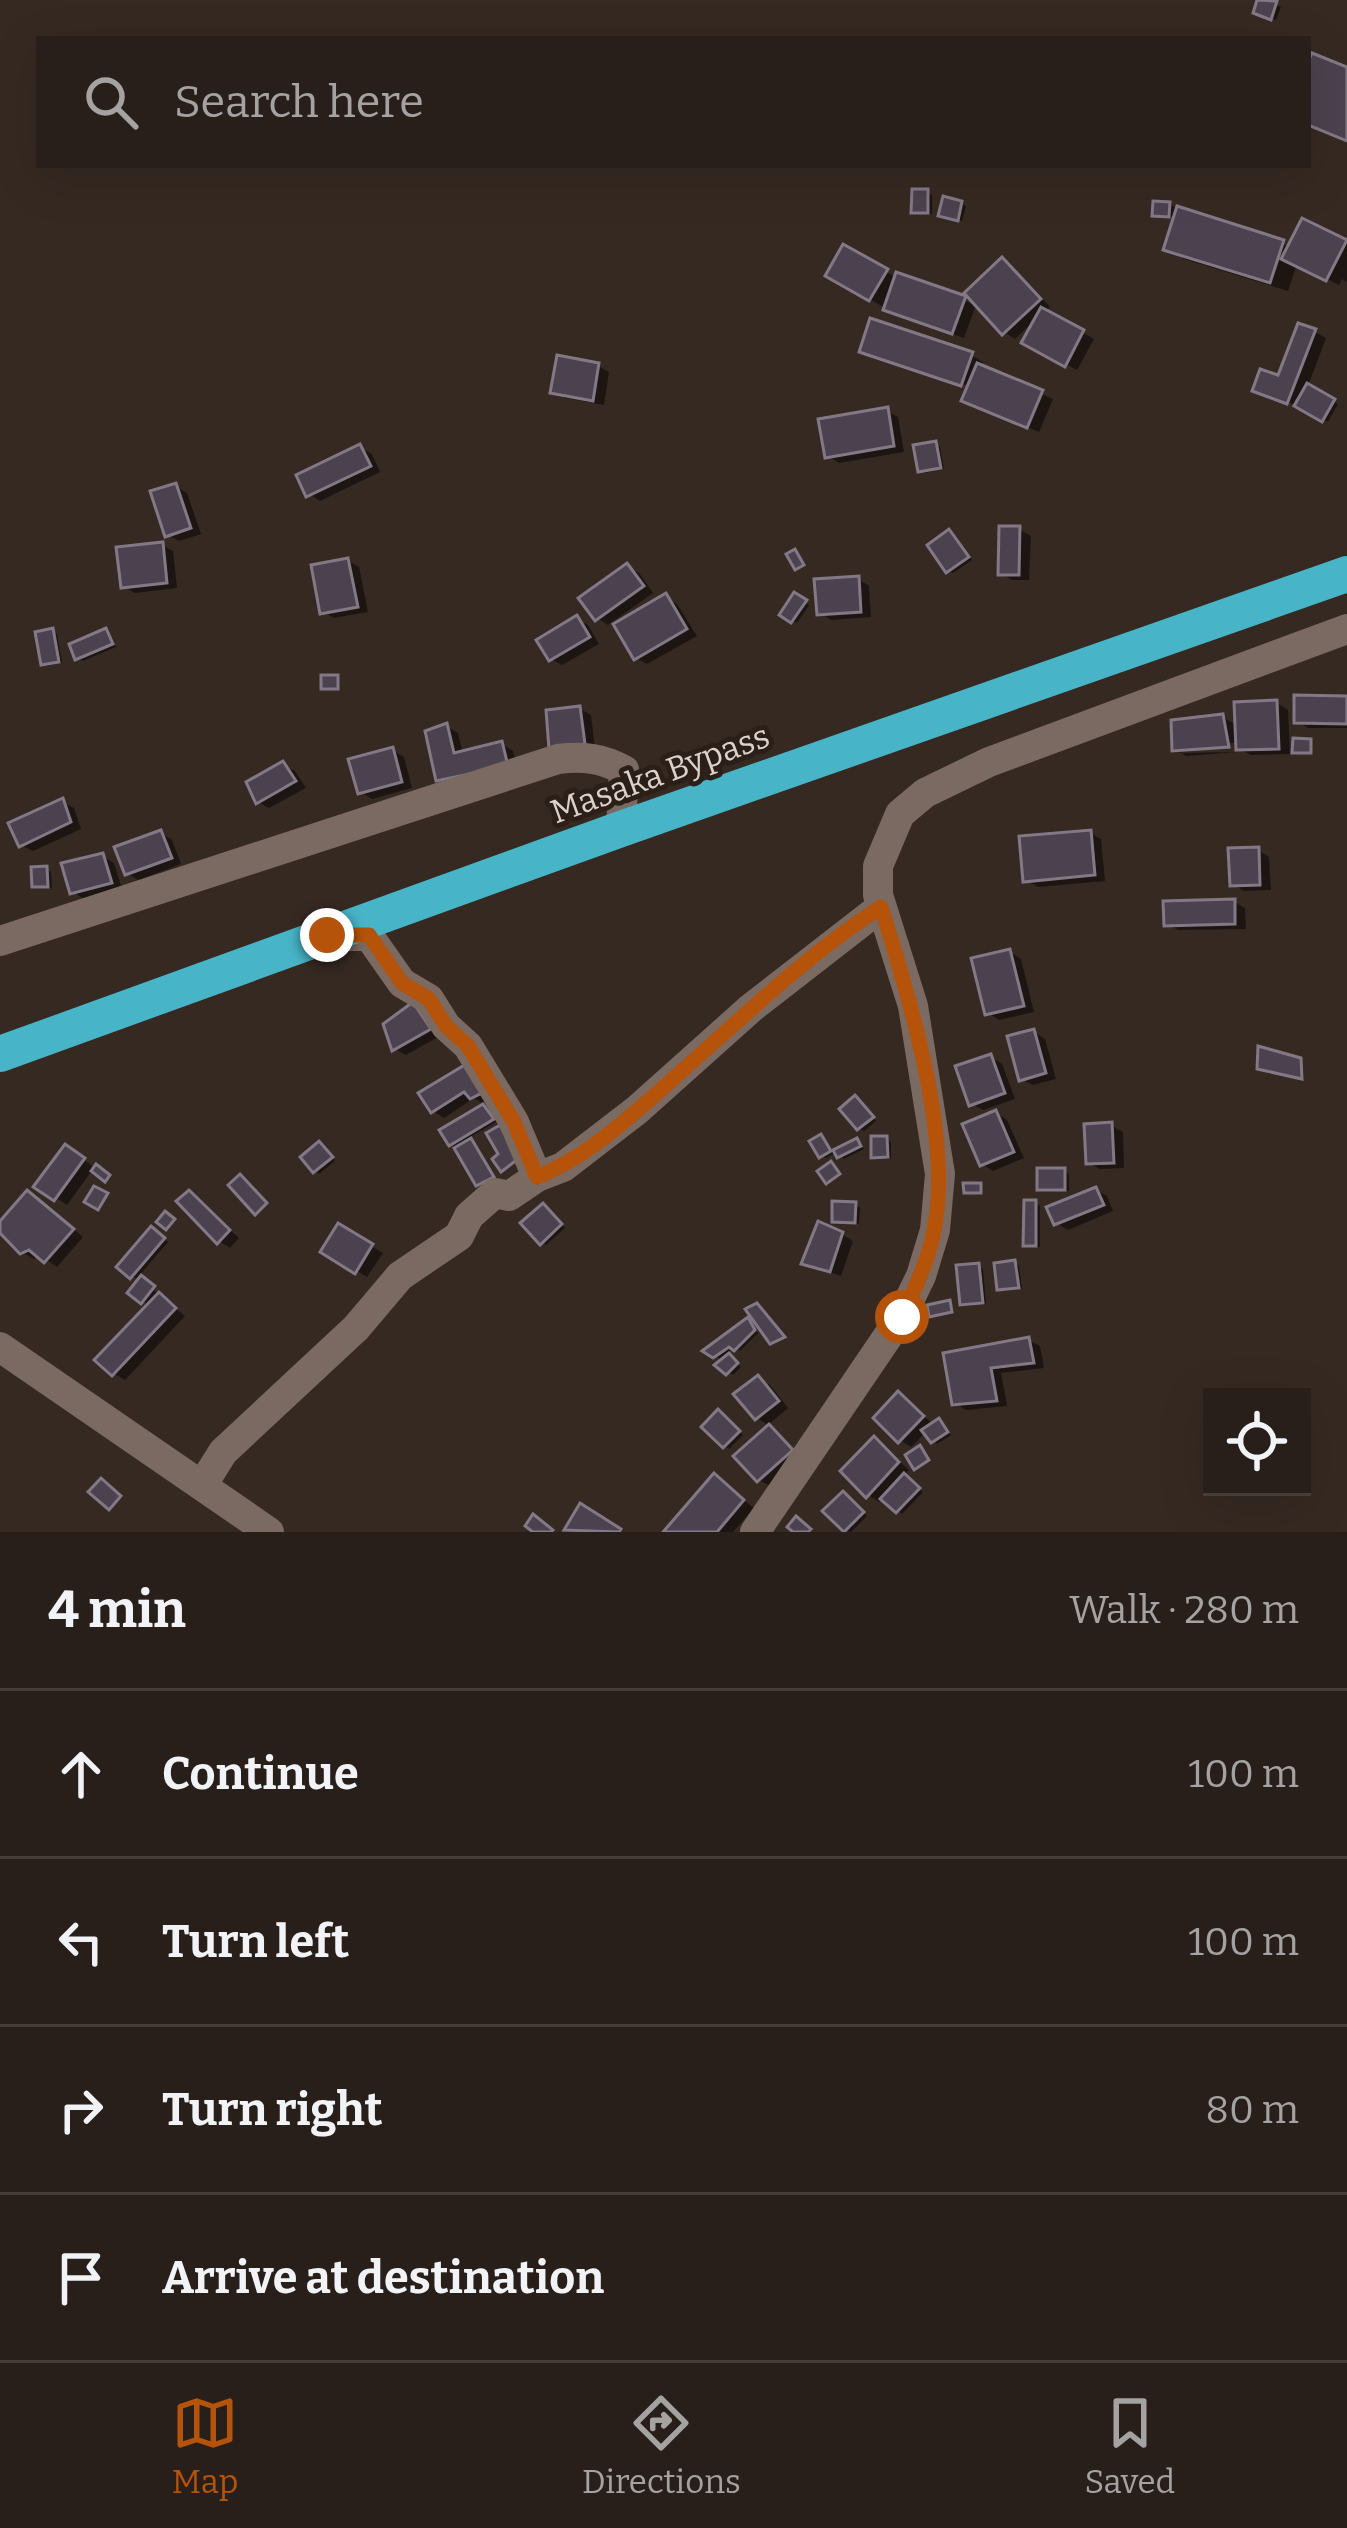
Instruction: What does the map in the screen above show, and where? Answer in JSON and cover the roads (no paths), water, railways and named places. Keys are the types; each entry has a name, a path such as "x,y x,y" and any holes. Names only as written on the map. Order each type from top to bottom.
{"highway":[{"name":"Masaka Bypass","path":"0,1054 1347,574"}],"street":[{"path":"755,1532 902,1317 921,1276 934,1230 940,1174 917,1030 881,907 878,866 900,814 925,793 989,762 1347,629"},
{"path":"0,941 557,759 584,756 624,770 622,829"},
{"path":"203,1484 223,1452 356,1328 400,1276 459,1236 469,1216 495,1193 509,1196 563,1167 637,1110 781,983 881,907"},
{"path":"327,935 369,935 402,983 429,999 446,1026 468,1046 514,1122 537,1177"},
{"path":"3,1354 203,1484 268,1532"}]}
